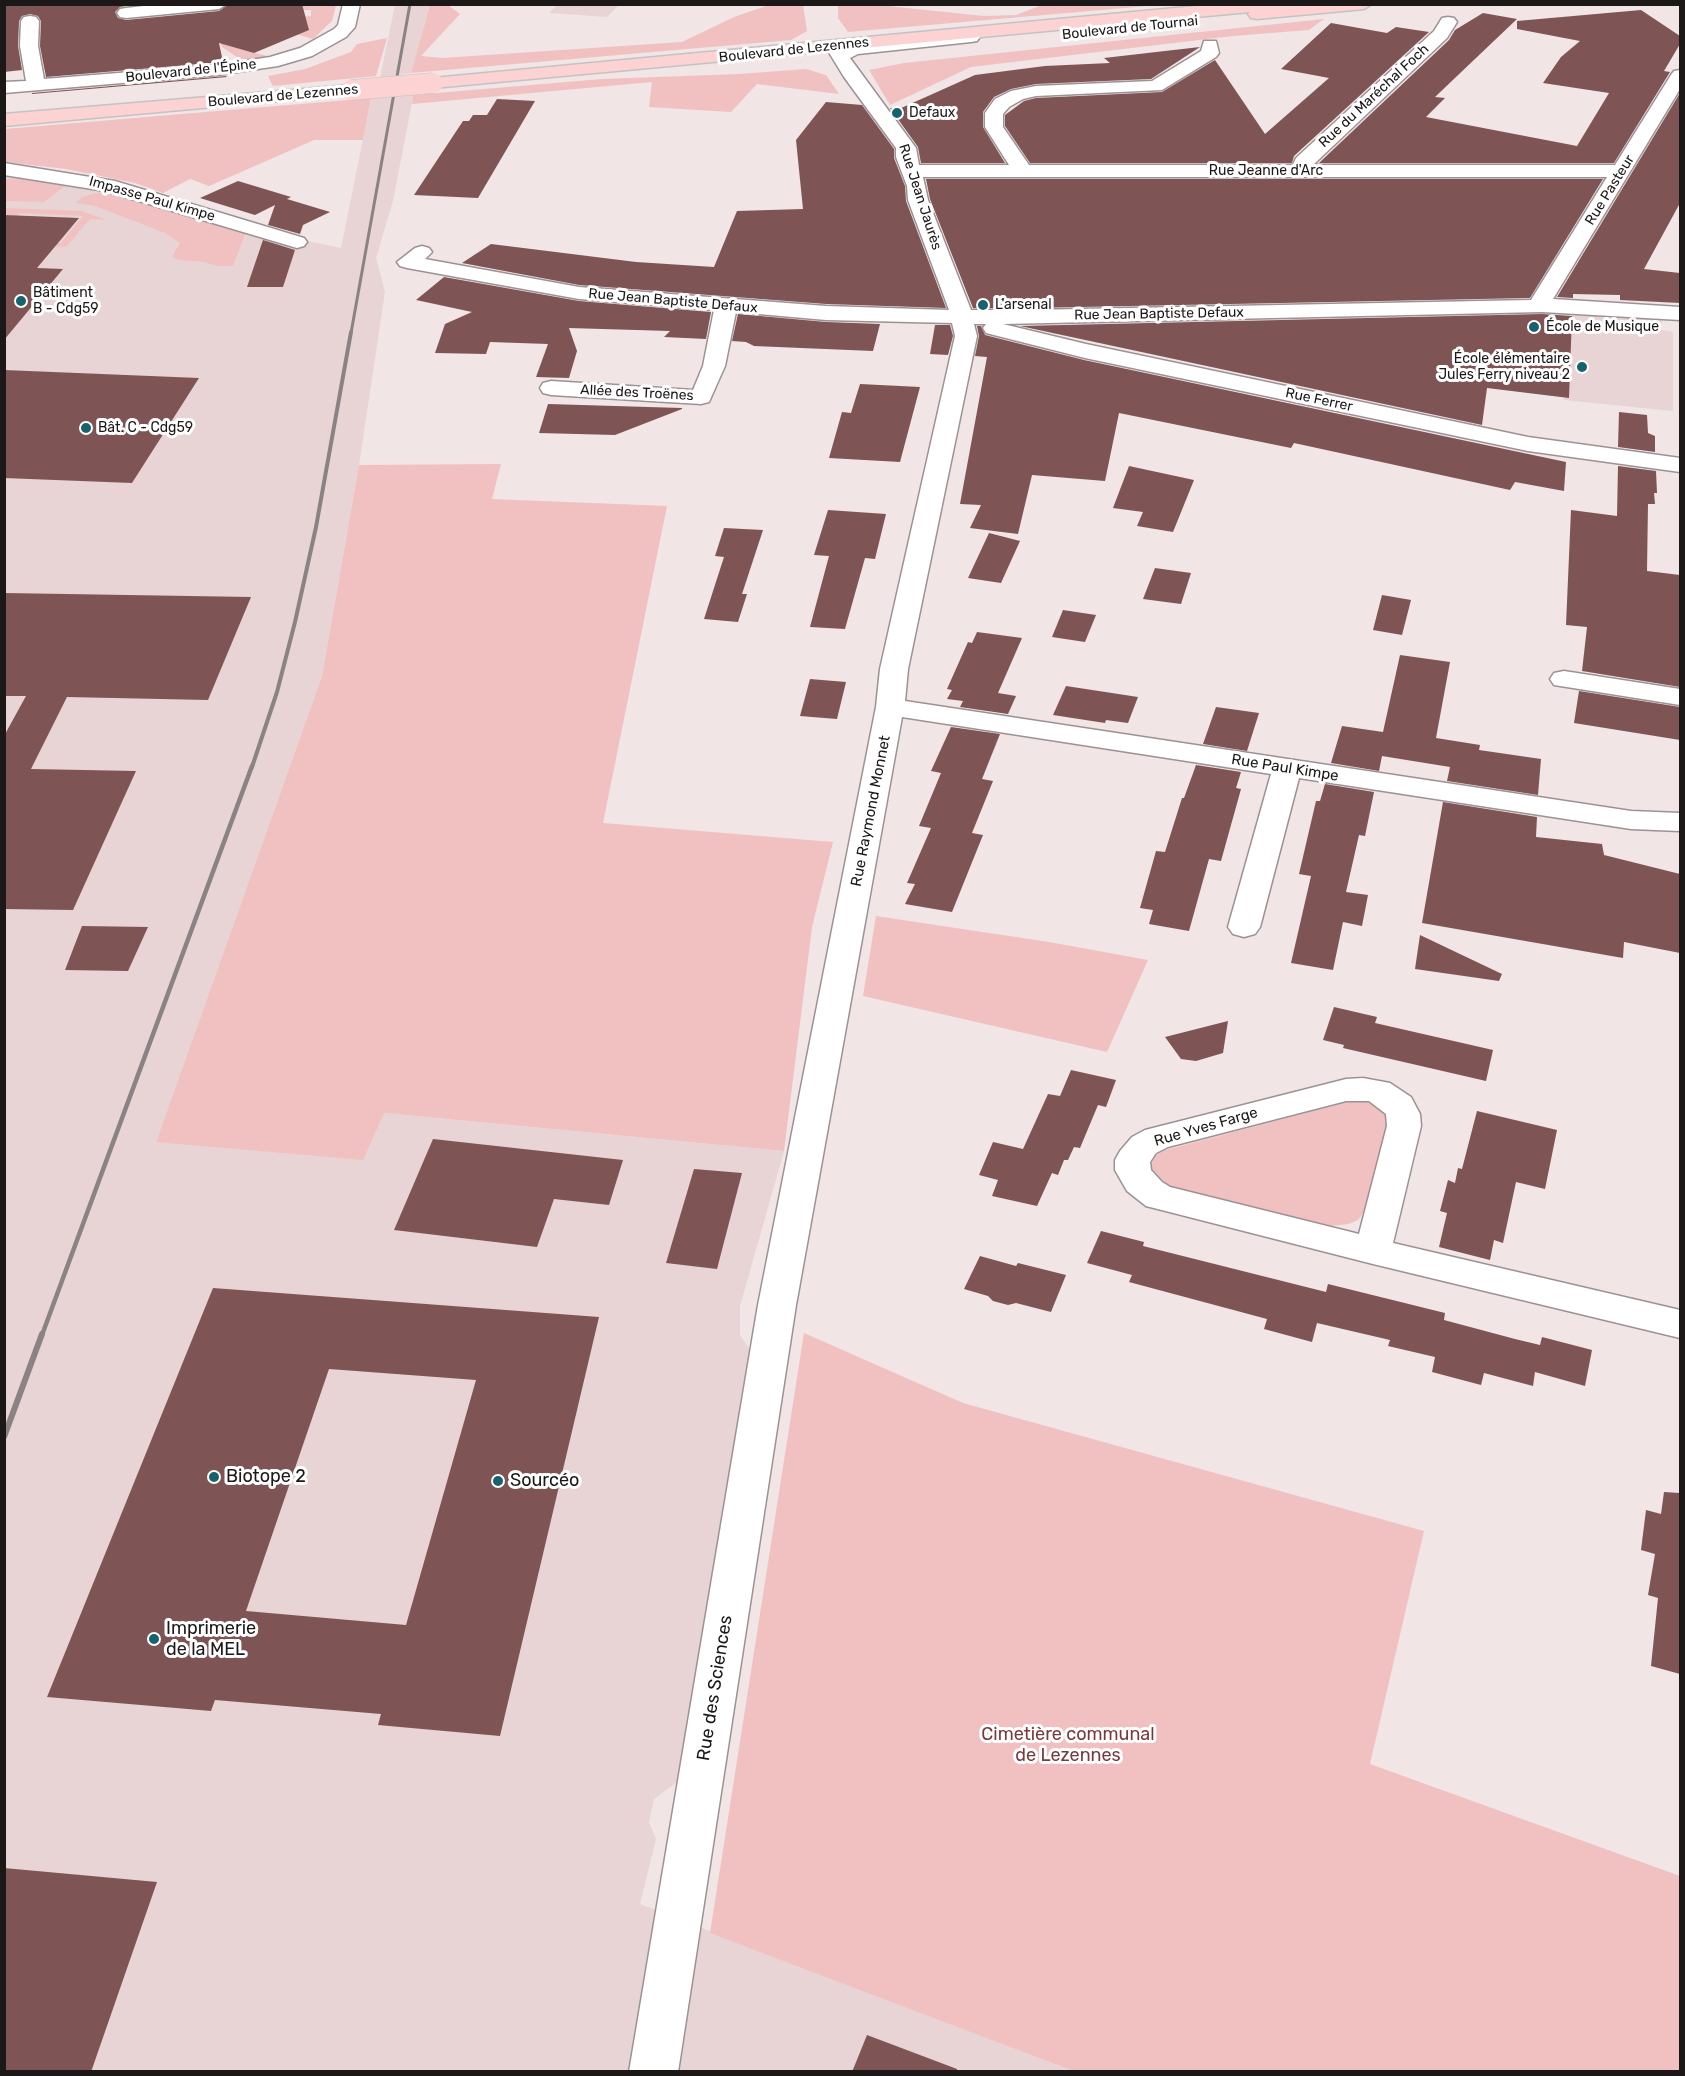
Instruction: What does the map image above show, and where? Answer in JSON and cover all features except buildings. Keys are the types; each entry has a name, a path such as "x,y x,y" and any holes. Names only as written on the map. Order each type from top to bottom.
{"main road":[{"name":"Boulevard de Tournai","path":"1034,33 1182,13 1278,4"},
{"name":"Boulevard de Tournai","path":"1034,33 1364,4"},
{"name":"Boulevard de Lezennes","path":"4,120 1034,33"}],"street":[{"path":"126,13 219,4"},
{"name":"Boulevard de l'Épine","path":"4,88 217,70 272,62 306,52 340,33 346,27 352,4"},
{"name":"Boulevard de Lezennes","path":"837,51 846,52 1182,13"},
{"path":"30,21 29,46 36,85"},
{"name":"Rue du Maréchal Foch","path":"1303,171 1303,162 1441,34 1448,22"},
{"path":"1023,171 994,127 994,113 1002,102 1017,95 1036,92 1156,86 1210,53 1210,45"},
{"name":"Rue Jean Jaurès","path":"837,51 853,77 902,141 917,186 918,200 962,317"},
{"name":"Rue Pasteur","path":"1542,306 1542,299 1680,75"},
{"name":"Impasse Paul Kimpe","path":"4,169 108,184 297,242"},
{"name":"Rue Jeanne d'Arc","path":"911,171 1622,171"},
{"name":"Rue Jean Baptiste Defaux","path":"422,252 406,262 579,293 726,306 962,317 1542,306 1680,314"},
{"name":"Allée des Troënes","path":"551,388 701,397 714,366 726,306"},
{"name":"Rue Ferrer","path":"962,317 1013,334 1085,351 1528,444 1680,465"},
{"name":"Rue Raymond Monnet","path":"777,1305 890,707 894,669 966,336 962,317"},
{"path":"1564,678 1680,697"},
{"name":"Rue Paul Kimpe","path":"890,707 1631,820 1680,822"},
{"path":"1244,927 1287,768"},
{"name":"Rue Yves Farge","path":"1373,1251 1404,1126 1403,1114 1399,1105 1378,1091 1346,1090 1157,1138 1144,1145 1132,1160 1133,1170 1139,1182 1159,1197 1373,1251 1680,1324"},
{"name":"Rue des Sciences","path":"653,2072 777,1305"}],"shaded area":[{"path":"395,5 430,5 411,73 380,78"},
{"path":"557,5 619,5 607,17 549,13"},
{"path":"414,92 393,201 376,258 385,292 359,465 322,676 156,1142 383,1113 784,1151 740,1306 740,1335 754,1356 680,1780 654,1799 649,1822 656,1839 640,1904 1072,2071 5,2071 5,166 91,179 293,238 341,248 372,95"},
{"name":"École élémentaire Jules Ferry niveau 2","path":"1573,315 1662,319 1661,330 1673,332 1673,411 1564,400"}],"green space":[{"path":"838,4 878,5 984,16 1016,15 1042,5 1159,5 848,32 838,18"},
{"path":"301,5 336,5 332,21 313,39 273,27 227,45 267,56 244,62 222,47 220,42 258,21 311,16 311,10 303,10"},
{"path":"430,5 448,5 460,14 421,56 442,58 682,42 734,17 769,5 803,5 807,31 791,40 411,73"},
{"path":"1324,19 1309,30 1233,36 971,67 890,105 869,70 904,63"},
{"path":"387,38 376,76 273,86 268,76 305,69 351,52 357,44"},
{"path":"806,69 826,75 839,94 757,84 731,112 649,107 652,82 412,104 413,95 602,79"},
{"path":"371,98 363,140 314,140 209,186 190,179 163,193 135,183 66,169 5,162 5,129"},
{"path":"29,178 70,182 44,202 5,201 4,179"},
{"path":"105,191 246,232 233,266 218,266 172,257 180,243 165,233 95,206 76,203 82,197"},
{"path":"5,208 82,211 107,220 90,219 66,247 6,245 9,241 61,243 83,216 20,213 18,216 5,215"},
{"path":"501,464 492,499 667,506 603,823 833,842 812,927 784,1151 384,1113 363,1160 156,1142 322,676 359,465"},
{"path":"876,916 1049,942 1148,960 1107,1052 863,996"},
{"path":"1351,1101 1363,1101 1377,1105 1385,1111 1390,1121 1364,1212 1358,1220 1348,1224 1330,1226 1164,1185 1157,1181 1149,1167 1150,1160 1162,1151"},
{"name":"Cimetière communal de Lezennes","path":"804,1333 963,1403 1424,1531 1370,1764 1680,1876 1680,2071 1073,2071 710,1933"}],"railway":[{"path":"351,333 410,4"},
{"path":"252,767 277,692 295,622 316,527 351,332"},
{"path":"42,1335 252,766"},
{"path":"4,1437 42,1334"}],"place":[{"name":"Defaux","path":"897,113"},
{"name":"Bâtiment B - Cdg59","path":"21,301"},
{"name":"L'arsenal","path":"983,305"},
{"name":"École de Musique","path":"1534,327"},
{"name":"École élémentaire Jules Ferry niveau 2","path":"1582,367"},
{"name":"Bât. C - Cdg59","path":"86,428"},
{"name":"Biotope 2","path":"214,1477"},
{"name":"Sourcéo","path":"498,1481"},
{"name":"Imprimerie de la MEL","path":"154,1639"}]}
